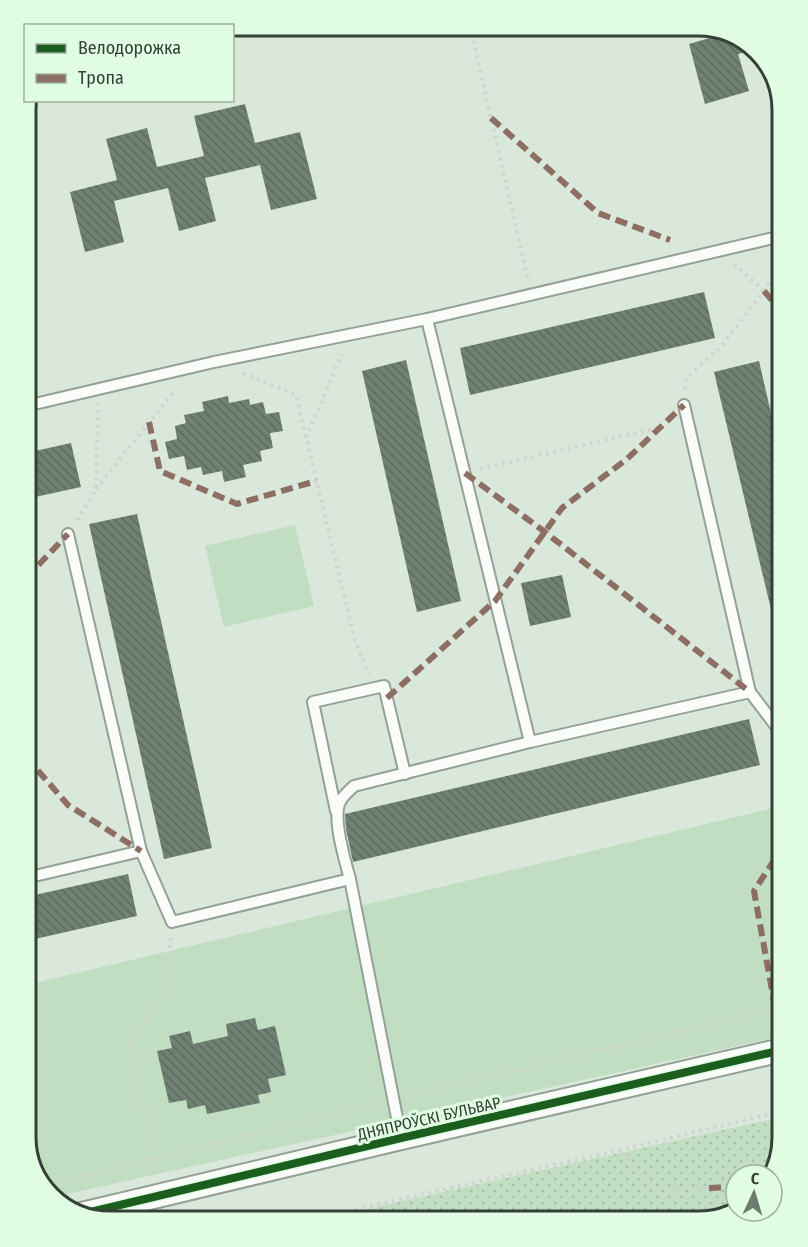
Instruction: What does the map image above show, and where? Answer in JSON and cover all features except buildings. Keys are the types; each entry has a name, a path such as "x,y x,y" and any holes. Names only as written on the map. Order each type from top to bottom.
{"street":[{"name":"ДНЯПРОЎСКІ БУЛЬВАР","path":"98,1210 772,1052"}],"lane":[{"path":"36,404 214,362 427,319 772,239"},
{"path":"427,319 530,742"},
{"path":"684,405 750,692 772,721"},
{"path":"68,534 141,851 172,922 350,879"},
{"path":"401,1138 314,702 384,686 405,774"},
{"path":"336,813 342,797 354,786 530,742 750,692"},
{"path":"36,876 141,851"}],"path":[{"path":"472,36 531,295"},
{"path":"720,251 764,291"},
{"path":"684,405 686,378 720,348 772,280"},
{"path":"306,439 350,335"},
{"path":"214,362 296,395 355,641 375,688"},
{"path":"68,534 96,489 194,367"},
{"path":"96,489 99,389"},
{"path":"465,473 661,427"},
{"path":"156,1158 129,1044 165,995 172,922"},
{"path":"53,1184 772,1008"},
{"path":"349,1211 772,1113"},
{"path":"620,1150 659,1195 709,1188"}],"green space":[{"path":"295,525 314,606 224,627 205,546"},
{"path":"772,808 772,1038 64,1195 46,1174 37,1147 36,983"},
{"path":"772,1119 771,1147 767,1163 724,1163 724,1206 698,1211 358,1211"}],"marked path":[{"path":"491,118 598,213 670,240"},
{"path":"764,291 772,300"},
{"path":"387,698 495,601 562,508 627,459 684,405"},
{"path":"149,422 160,471 237,504 316,481"},
{"path":"465,473 545,532 750,692"},
{"path":"36,568 68,534"},
{"path":"36,768 68,805 141,851"},
{"path":"772,863 754,891 772,990"},
{"path":"709,1188 724,1187"}],"cycle path":[{"path":"98,1210 772,1052"}]}
